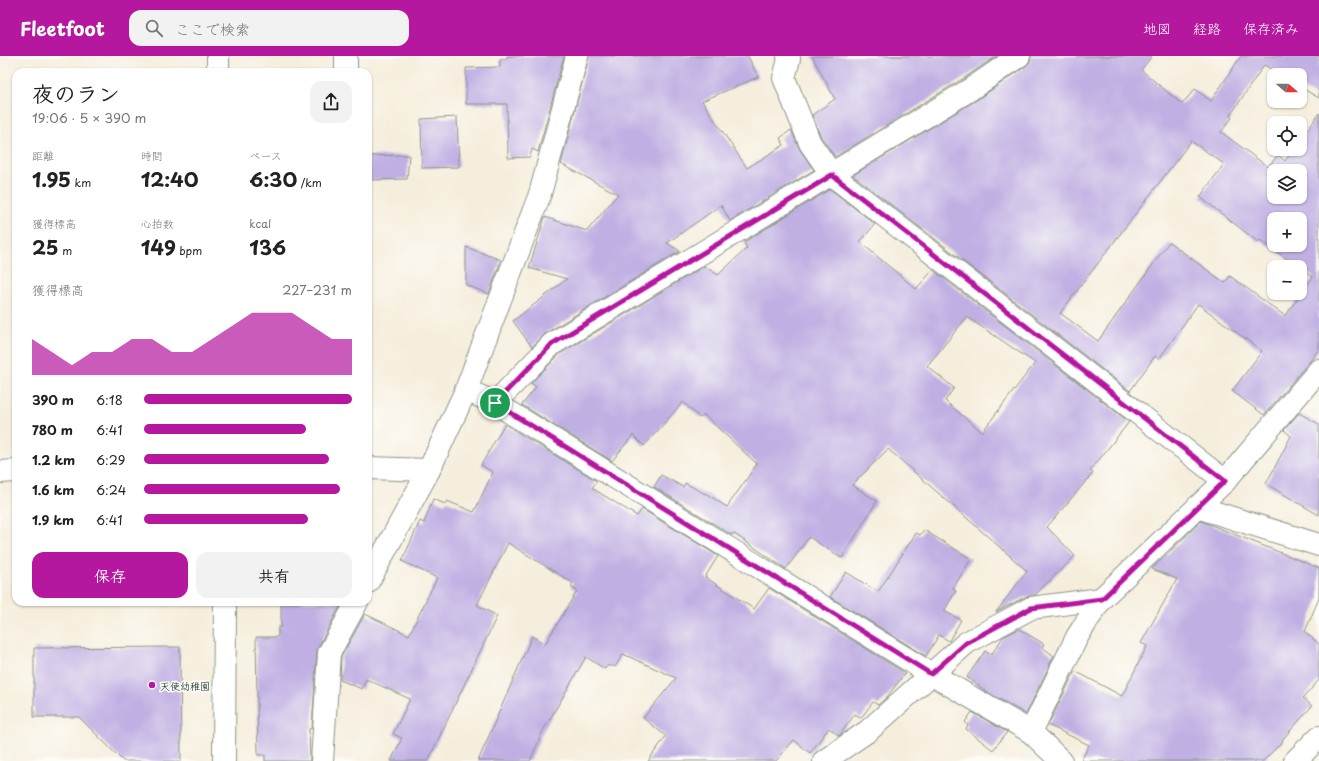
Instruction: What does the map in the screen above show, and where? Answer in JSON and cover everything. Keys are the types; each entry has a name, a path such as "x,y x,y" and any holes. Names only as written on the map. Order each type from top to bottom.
{"street":[{"path":"218,56 218,68"},
{"path":"346,56 346,68"},
{"path":"372,575 429,470 466,390 540,194 577,56"},
{"path":"788,56 784,78 810,143 832,175 1225,481"},
{"path":"495,403 552,344 832,175 971,89 1019,56"},
{"path":"1031,732 1078,637 1102,599 1225,481 1319,370"},
{"path":"466,390 495,403 931,674 1031,732 1061,761"},
{"path":"372,468 429,470"},
{"path":"0,472 12,472"},
{"path":"1197,507 1319,545"},
{"path":"824,761 868,731 966,643 1031,608 1102,599"},
{"path":"224,761 225,606"},
{"path":"322,761 329,653 355,606"},
{"path":"1295,761 1319,737"}],"building":[{"path":"507,56 564,56 538,152 532,149 530,157 508,158 507,104 466,104 466,68 500,67 500,59 507,59"},
{"path":"589,56 748,56 758,77 702,101 747,168 784,145 780,138 791,130 800,150 814,170 730,221 721,205 667,243 680,251 546,333 532,347 513,321 567,279 529,268 545,217 587,231 618,194 561,164"},
{"path":"812,56 997,56 964,78 835,157 821,137 812,115 835,99"},
{"path":"1031,56 1152,56 1141,70 1182,104 1195,89 1211,101 1241,56 1319,56 1319,98 1307,91 1307,68 1269,68 1264,65 1230,116 1232,118 1221,132 1267,166 1267,204 1307,204 1307,164 1270,164 1277,156 1285,161 1289,156 1307,156 1307,130 1319,113 1319,349 1264,415 1232,391 1262,351 1198,304 1159,359 1155,356 1130,391 853,175 978,99 1030,62","holes":["1191,141 1224,164 1200,197 1258,242 1260,240 1267,245 1267,212 1307,212 1307,252 1277,252 1289,260 1307,260 1307,273 1313,277 1307,285 1307,300 1296,300 1285,316 1230,276 1225,283 1169,242 1098,341 1060,313"]},
{"path":"457,117 459,167 422,168 421,119"},
{"path":"409,155 407,179 372,180 372,156"},
{"path":"830,189 875,224 860,242 916,289 933,270 1129,422 1090,471 1093,473 1047,527 1075,556 1035,595 1025,597 996,612 1027,571 888,449 852,485 877,501 842,558 809,537 786,569 733,533 732,535 654,487 661,475 683,487 685,483 705,493 727,507 757,464 704,415 700,418 683,402 644,446 633,435 612,461 522,405 536,387 531,383 560,354 704,266 718,275 747,248 744,242","holes":["967,317 1035,363 982,432 945,401 954,388 927,366"]},
{"path":"466,247 501,260 489,294 466,285"},
{"path":"1299,413 1319,424 1319,515 1266,484 1291,436 1284,430"},
{"path":"504,425 597,481 592,488 637,516 642,509 718,556 705,577 754,609 769,588 905,673 887,697 878,705 873,702 861,718 855,714 839,736 829,728 810,753 794,740 776,761 648,761 666,736 643,718 676,678 623,654 615,667 611,665 610,667 608,665 605,669 586,657 543,731 530,761 478,761 532,636 545,644 577,591 571,587 573,583 508,543 477,605 497,616 428,761 391,761 402,738 393,734 410,699 366,679 362,689 340,680 341,657 365,614 409,635 437,578 402,561 420,521 424,523 433,499 445,504 447,501 474,512 493,472 481,465"},
{"path":"1201,521 1319,568 1319,598 1305,632 1319,644 1319,680 1303,698 1312,706 1282,740 1283,741 1263,761 1081,761 1089,745 1048,725 1075,671 1122,696 1147,646 1141,643 1177,579 1152,569"},
{"path":"924,530 971,559 953,588 956,591 944,611 961,620 949,641 939,635 926,656 830,597 846,572 878,592 916,533 920,535"},
{"path":"281,606 340,606 318,647 317,652 312,728 309,729 310,761 265,761 265,755 258,755 256,637 278,637 278,627 281,627"},
{"path":"1019,629 1044,644 1042,647 1054,656 1026,714 987,692 967,677 985,651 991,655 1003,637"},
{"path":"180,647 181,761 123,761 79,717 34,717 34,648"},
{"path":"972,712 1007,732 993,750 966,729 968,725 965,722"}],"place":[{"name":"天使幼稚園","path":"152,685"}],"route":[{"path":"832,175 1225,481 1102,599 1031,608 966,643 931,674 495,403 552,344 832,175"}]}
